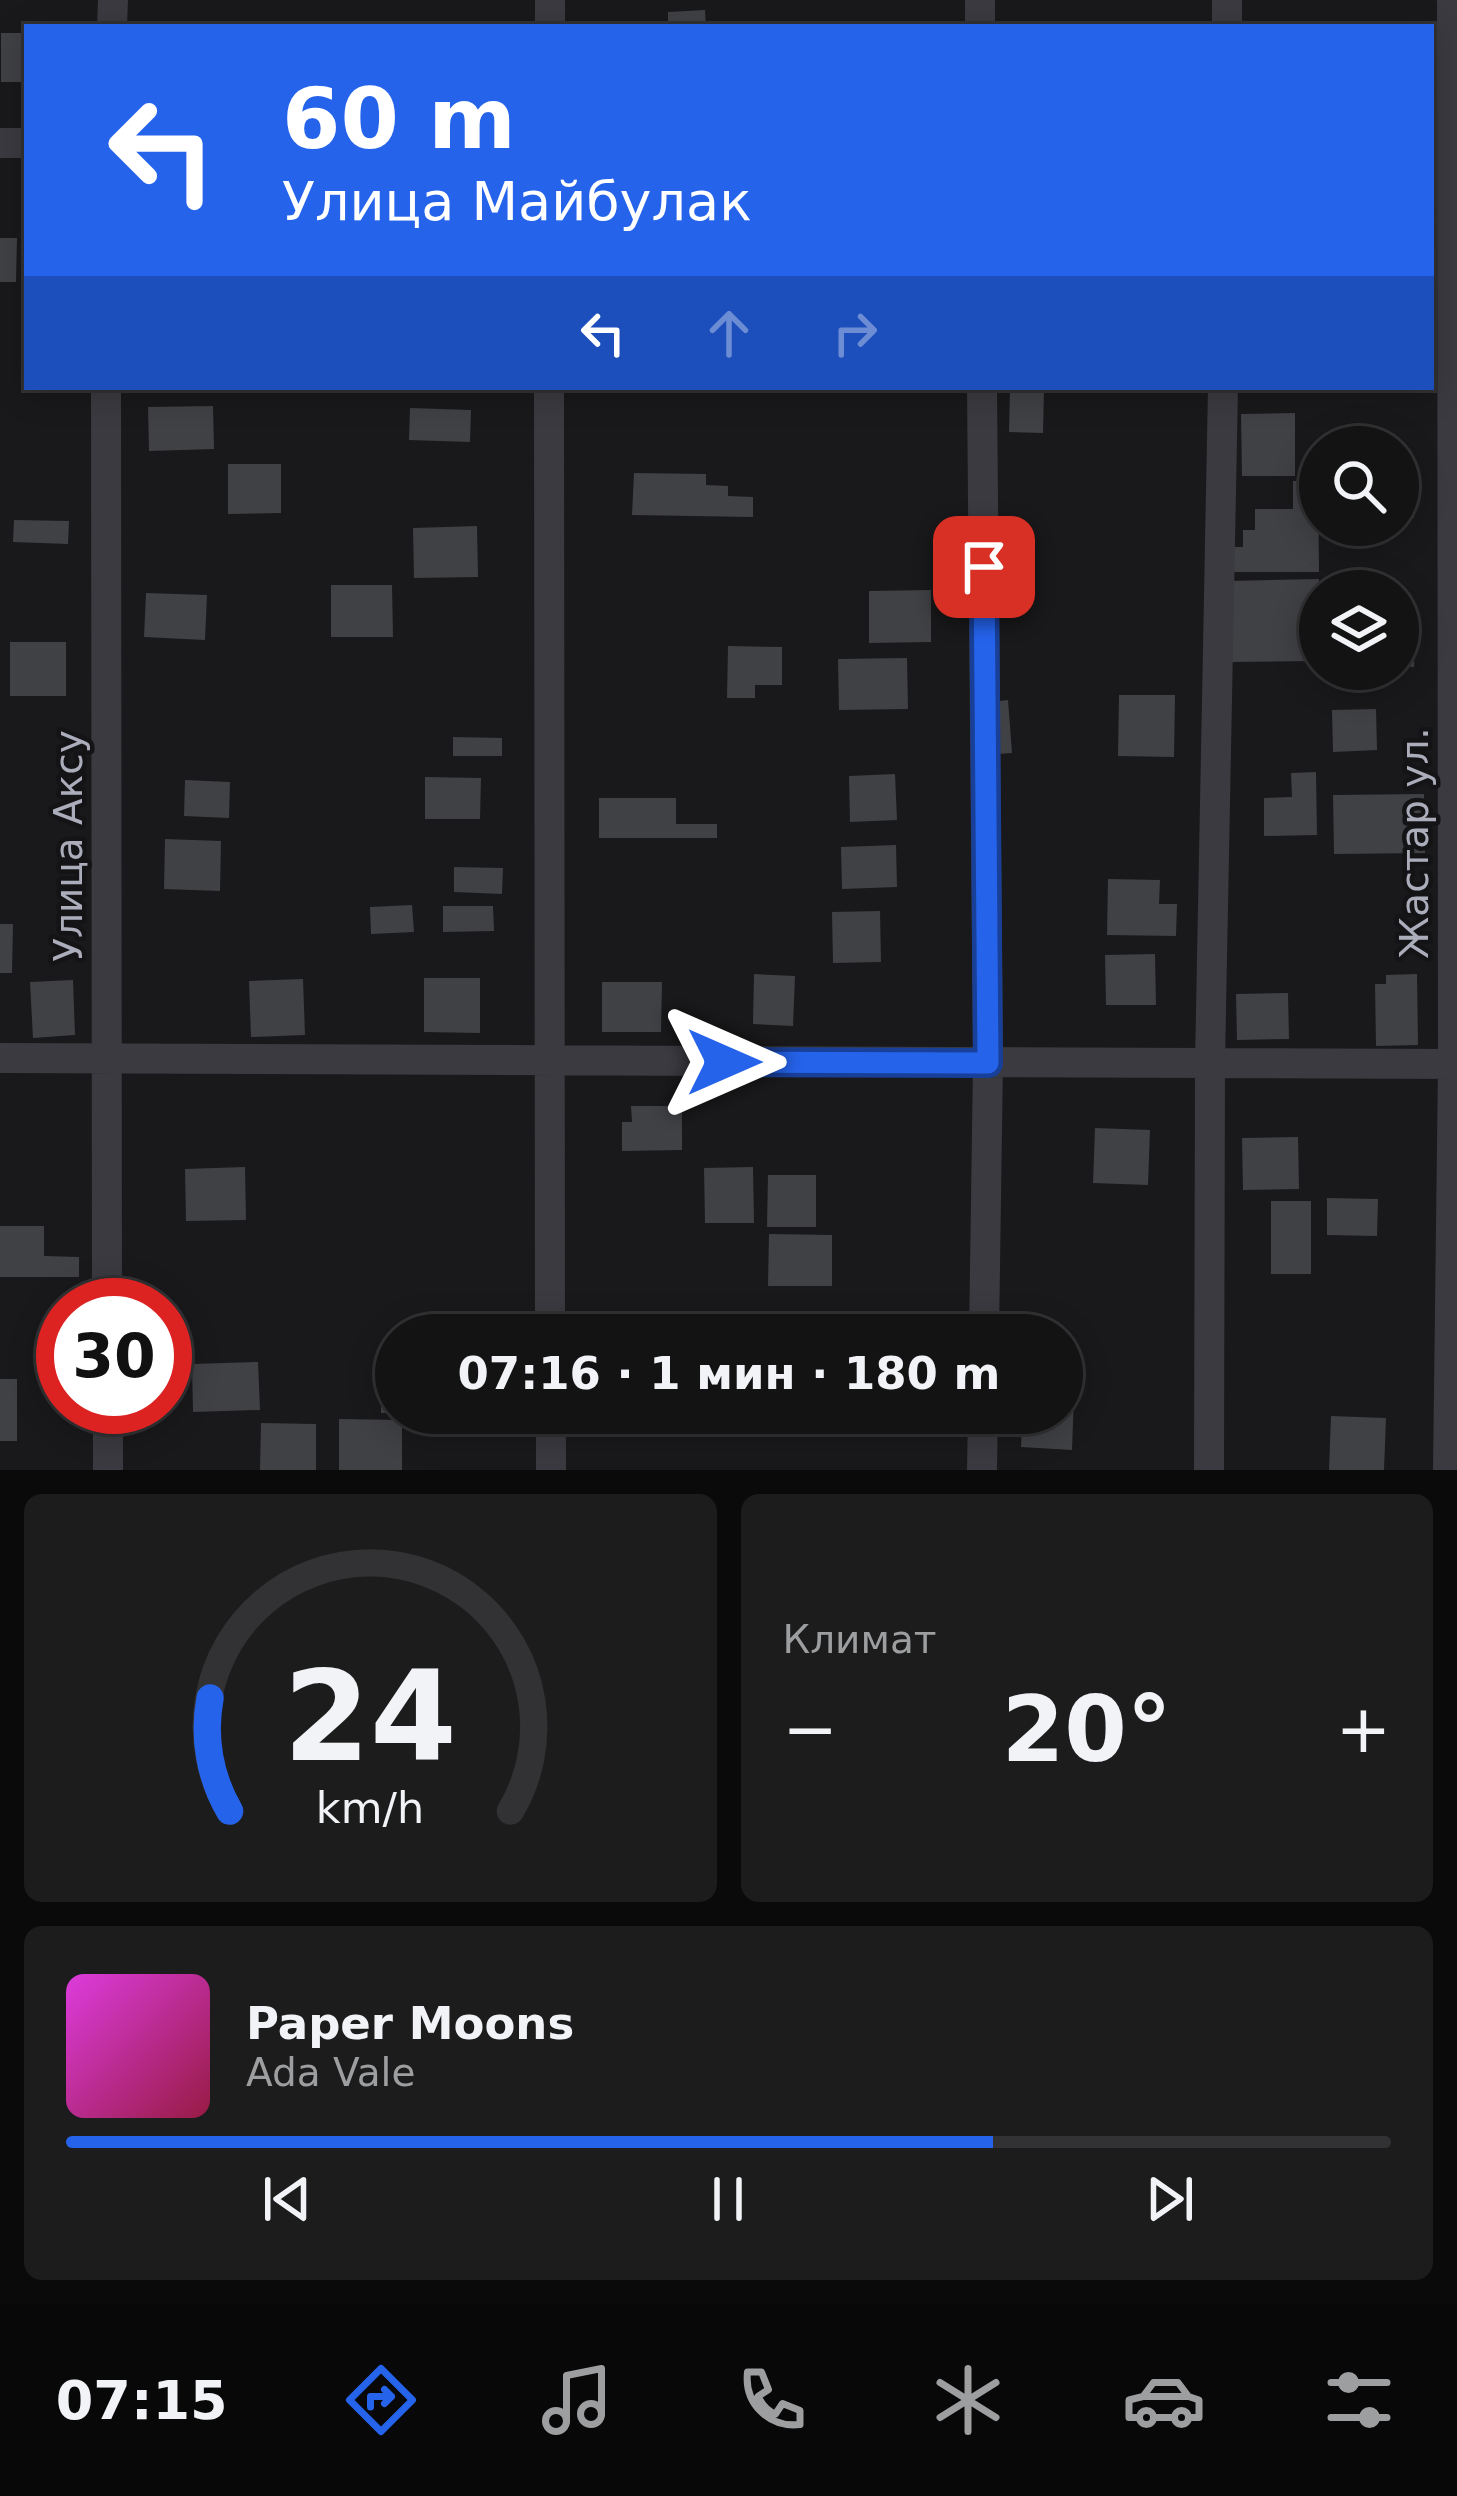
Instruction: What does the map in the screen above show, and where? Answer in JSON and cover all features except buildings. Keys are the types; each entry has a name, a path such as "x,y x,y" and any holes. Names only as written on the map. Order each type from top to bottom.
{"street":[{"name":"Жастар ул.","path":"1448,1470 1455,1064 1447,132 1452,0"},
{"name":"Улица Аксу","path":"106,390 107,1278"},
{"path":"549,390 550,1314"},
{"path":"982,390 988,1063 984,1314"},
{"path":"1210,1470 1210,1063 1223,390"},
{"path":"0,1058 1455,1064"},
{"path":"107,1434 108,1470"},
{"path":"551,1434 551,1470"},
{"path":"982,1434 982,1470"}],"route":[{"path":"724,1062 988,1063 984,567"}]}
